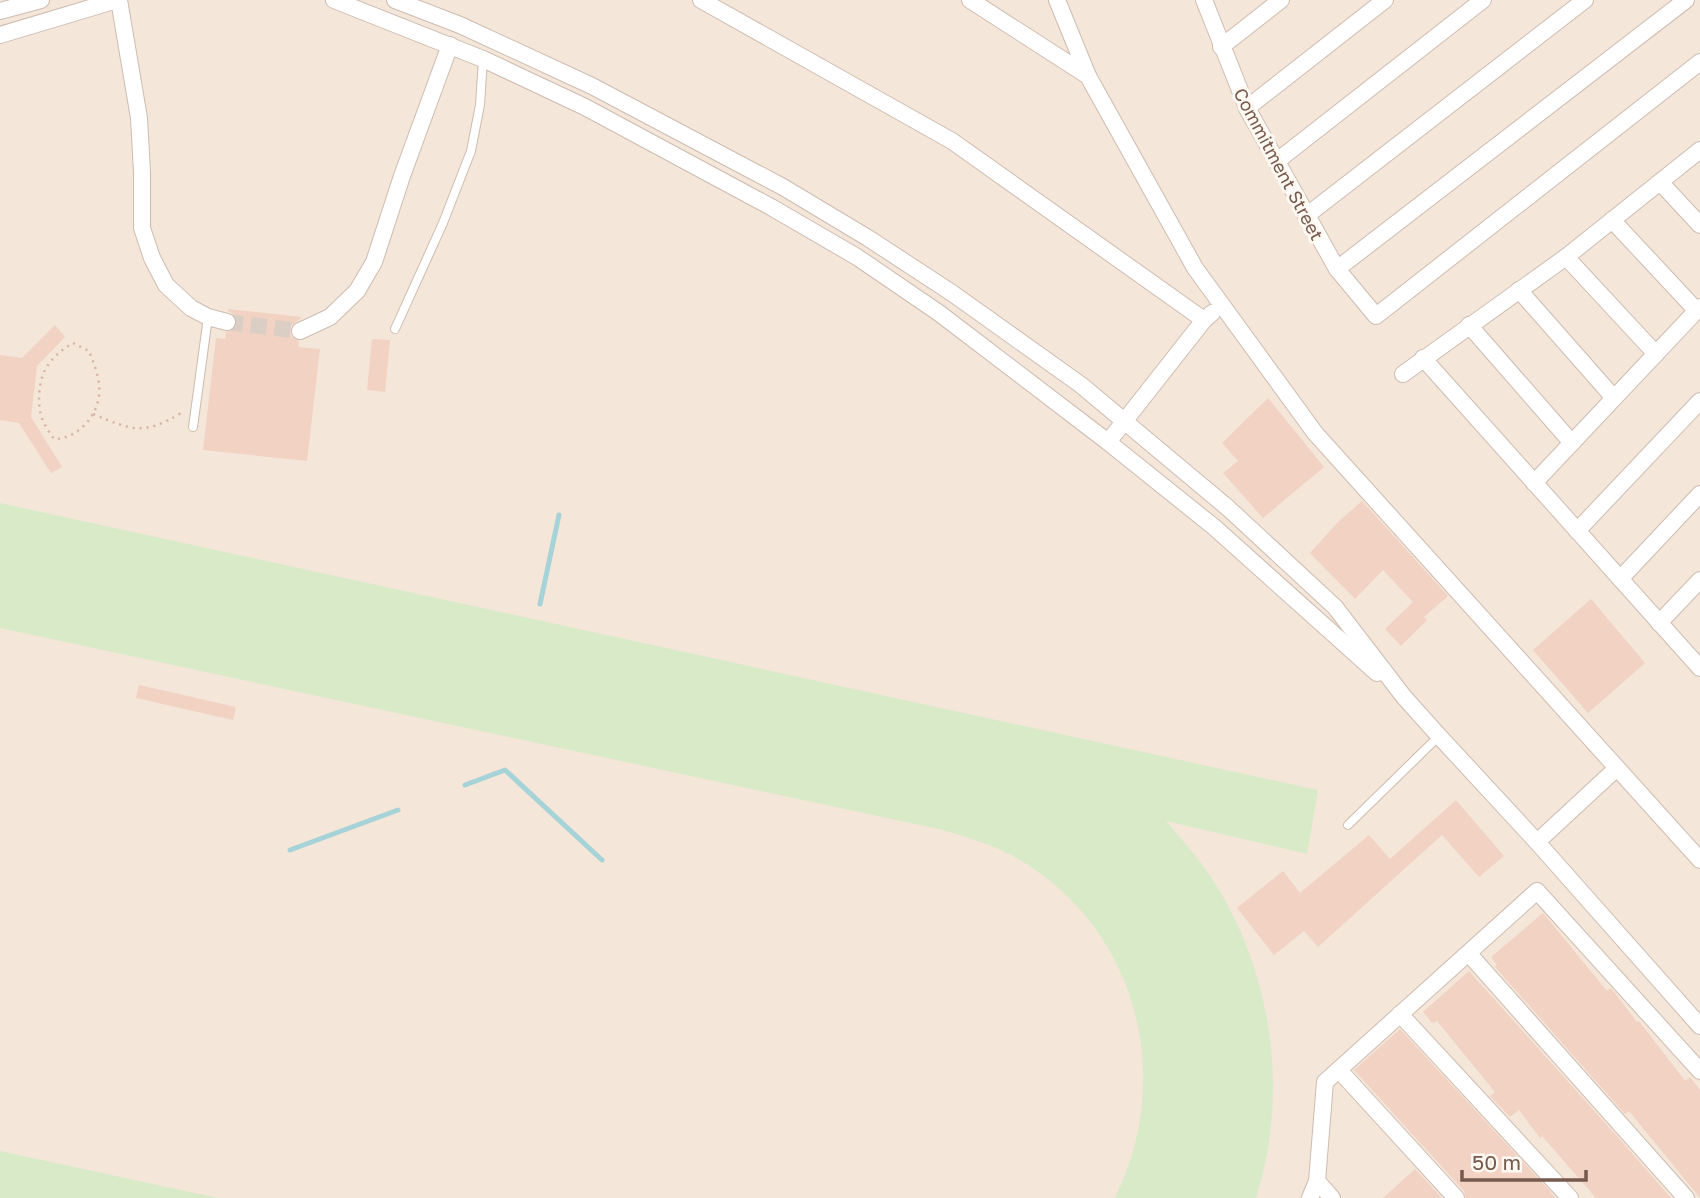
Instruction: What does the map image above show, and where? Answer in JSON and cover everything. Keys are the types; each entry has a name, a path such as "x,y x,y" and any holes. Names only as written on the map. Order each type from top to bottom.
{"street":[{"path":"0,11 41,0"},
{"path":"0,35 118,0 139,118 142,228 152,258 166,285 191,308 208,317 227,322"},
{"path":"334,0 483,59 585,107 771,207 857,257 939,313 1214,527 1404,697"},
{"path":"395,0 460,25 592,86 783,187 869,238 952,293 1081,385 1228,508 1335,607 1404,697 1700,1026"},
{"path":"701,0 951,141 1205,320"},
{"path":"970,0 1088,76"},
{"path":"1057,0 1088,76 1195,268 1315,433 1700,860"},
{"name":"Commitment Street","path":"1203,0 1247,108 1306,216 1337,269 1376,316 1700,62"},
{"path":"1221,47 1281,0"},
{"path":"1247,108 1385,0"},
{"path":"1277,161 1483,0"},
{"path":"1306,216 1586,0"},
{"path":"1337,269 1686,0"},
{"path":"300,331 330,317 357,291 374,262 402,176 450,46"},
{"path":"1403,374 1566,257 1700,150"},
{"path":"1660,182 1700,225"},
{"path":"1535,483 1698,309 1612,220"},
{"path":"1566,257 1656,354"},
{"path":"1519,290 1614,398"},
{"path":"1108,442 1205,320 1222,306"},
{"path":"1469,325 1572,443"},
{"path":"1423,358 1700,667"},
{"path":"1577,531 1700,401"},
{"path":"1620,579 1700,494"},
{"path":"1660,623 1700,580"},
{"path":"1537,842 1617,768"},
{"path":"1310,1198 1317,1181 1325,1082 1537,891 1700,1071"},
{"path":"1469,954 1686,1198"},
{"path":"1400,1014 1570,1198"},
{"path":"1339,1070 1456,1198"},
{"path":"1317,1181 1332,1198"}],"lane":[{"path":"395,329 443,223 471,150 480,106 483,59"},
{"path":"193,427 208,317"},
{"path":"1348,825 1438,736"}],"path":[{"path":"73,343 89,351 97,374 100,395 93,414 79,432 63,439 54,439 41,414 40,390 46,367 60,351 73,343"},
{"path":"93,414 135,429 151,427 173,418 196,404"}],"shaded area":[{"path":"0,0 1700,0 1700,1198 0,1198"}],"green space":[{"path":"0,503 1318,790 1307,854 1166,821 1221,893 1239,928 1264,1003 1273,1081 1266,1160 1256,1198 1115,1198 1133,1150 1142,1102 1142,1053 1133,1006 1115,961 1089,921 1055,885 1013,856 987,844 943,830 0,628"},
{"path":"0,1151 218,1198 0,1198"}],"building":[{"path":"228,309 302,317 291,326 291,336 299,341 298,347 320,349 307,461 203,450 216,338 225,339 226,332 234,330 237,324 235,315"},
{"path":"55,325 65,337 37,366 31,417 62,467 51,473 19,423 0,420 0,355 22,358"},
{"path":"372,339 390,340 385,392 367,390"},
{"path":"1268,398 1324,467 1263,518 1223,473 1238,461 1222,443"},
{"path":"1362,501 1448,596 1424,617 1427,620 1401,646 1385,629 1413,602 1383,570 1355,599 1310,553 1338,522"},
{"path":"1591,599 1645,663 1588,713 1533,650"},
{"path":"139,685 236,707 233,720 136,698"},
{"path":"1456,800 1504,856 1479,877 1442,835 1318,947 1304,931 1274,955 1237,908 1283,871 1300,893 1369,835 1390,859"},
{"path":"1543,913 1607,991 1611,988 1637,1022 1639,1021 1685,1081 1690,1077 1700,1090 1700,1198 1629,1111 1625,1114 1495,967 1497,965 1491,957"},
{"path":"1469,971 1671,1198 1596,1198 1542,1136 1540,1138 1519,1110 1510,1117 1490,1096 1495,1092 1437,1021 1432,1023 1423,1012"},
{"path":"1400,1029 1555,1198 1466,1198 1464,1191 1354,1070"},
{"path":"1415,1169 1442,1198 1383,1198"}],"waterway":[{"path":"540,604 559,515"},
{"path":"465,785 505,770 602,860"},
{"path":"290,850 398,810"}],"tunnel":[{"path":"227,322 300,331"}]}
